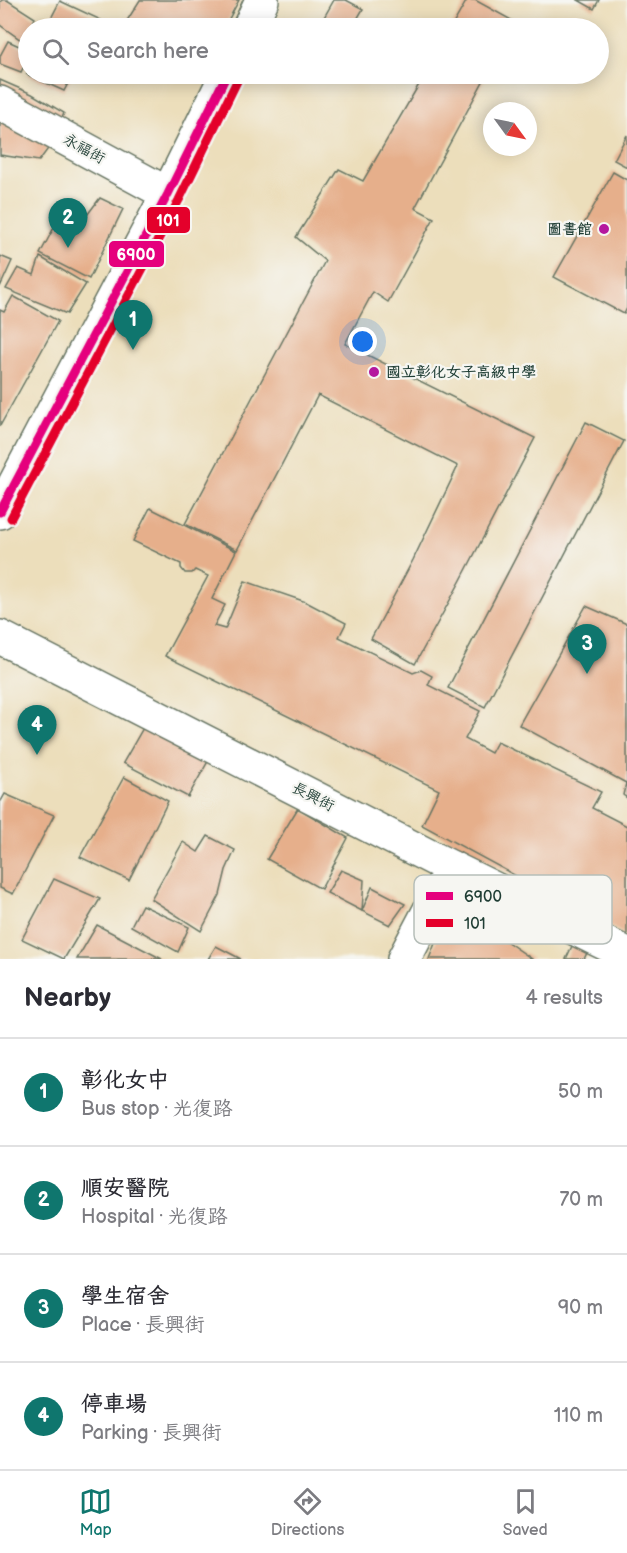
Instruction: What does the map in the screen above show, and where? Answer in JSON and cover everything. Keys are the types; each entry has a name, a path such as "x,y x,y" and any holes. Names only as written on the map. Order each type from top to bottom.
{"street":[{"path":"254,18 262,0"},
{"path":"0,512 168,194 222,84"},
{"name":"永福街","path":"0,103 168,194"},
{"name":"長興街","path":"0,637 466,875"},
{"path":"448,875 452,868"},
{"path":"404,959 414,940"},
{"name":"長興街","path":"607,944 627,954"}],"building":[{"path":"7,0 35,18 18,18 18,38 0,25 0,2"},
{"path":"140,0 239,0 229,18 129,18"},
{"path":"334,0 346,0 363,9 358,18 324,18"},
{"path":"467,0 475,0 508,18 457,18"},
{"path":"578,0 599,0 594,9"},
{"path":"60,1 97,18 51,18"},
{"path":"8,41 18,46 18,71 0,64 0,56"},
{"path":"0,80 32,94 64,113 58,128 0,99"},
{"path":"48,84 68,84 64,91"},
{"path":"419,84 482,84 415,208 434,218 388,302 373,292 345,344 535,438 415,664 371,639 413,560 458,466 318,395 237,550 185,524 325,261 296,237 339,169 363,181"},
{"path":"0,121 50,146 39,161 0,155"},
{"path":"627,135 627,167 614,160"},
{"name":"圖書館","path":"613,172 627,180 627,308 624,314 554,277"},
{"path":"100,198 123,209 89,279 40,254 57,222 81,223"},
{"path":"0,256 12,261 0,287"},
{"path":"40,257 86,284 67,314 6,289 18,268 34,275"},
{"path":"13,296 58,321 0,426 0,310 4,312"},
{"path":"586,422 624,441 485,707 448,688"},
{"path":"150,508 236,551 212,599 225,605 214,626 225,629 245,581 306,602 346,623 339,637 413,673 421,670 432,676 428,685 480,711 465,739 491,753 497,742 601,792 592,808 627,826 627,936 612,928 612,875 514,875 422,825 439,790 165,656 208,576 195,570 192,573 185,573 181,564 133,541"},
{"path":"586,606 627,624 627,798 623,795 626,783 519,725"},
{"path":"151,714 216,747 188,797 123,763"},
{"path":"124,777 168,801 129,880 80,857"},
{"path":"5,794 54,815 13,894 0,888 0,803"},
{"path":"298,808 348,838 321,889 267,859"},
{"path":"208,836 235,850 226,870 220,895 201,931 151,899 183,842 198,852"},
{"path":"341,870 364,880 362,911 327,893"},
{"path":"54,879 100,899 64,959 22,939"},
{"path":"372,887 405,904 390,925 362,911"},
{"path":"142,905 189,927 178,952 131,926"},
{"path":"97,925 135,945 162,959 77,959"},
{"path":"435,944 510,944 532,959 429,959"},
{"path":"573,944 591,944 584,959 566,959"},
{"path":"216,946 241,959 208,959"}],"transit line":[{"name":"6900","path":"0,512 168,194 222,84"},
{"name":"101","path":"11,518 179,200 236,84"}],"place":[{"name":"圖書館","path":"604,229"},
{"name":"順安醫院","path":"68,248"},
{"name":"彰化女中","path":"133,350"},
{"name":"國立彰化女子高級中學","path":"374,372"},
{"name":"學生宿舍","path":"587,674"},
{"name":"停車場","path":"37,755"}]}
